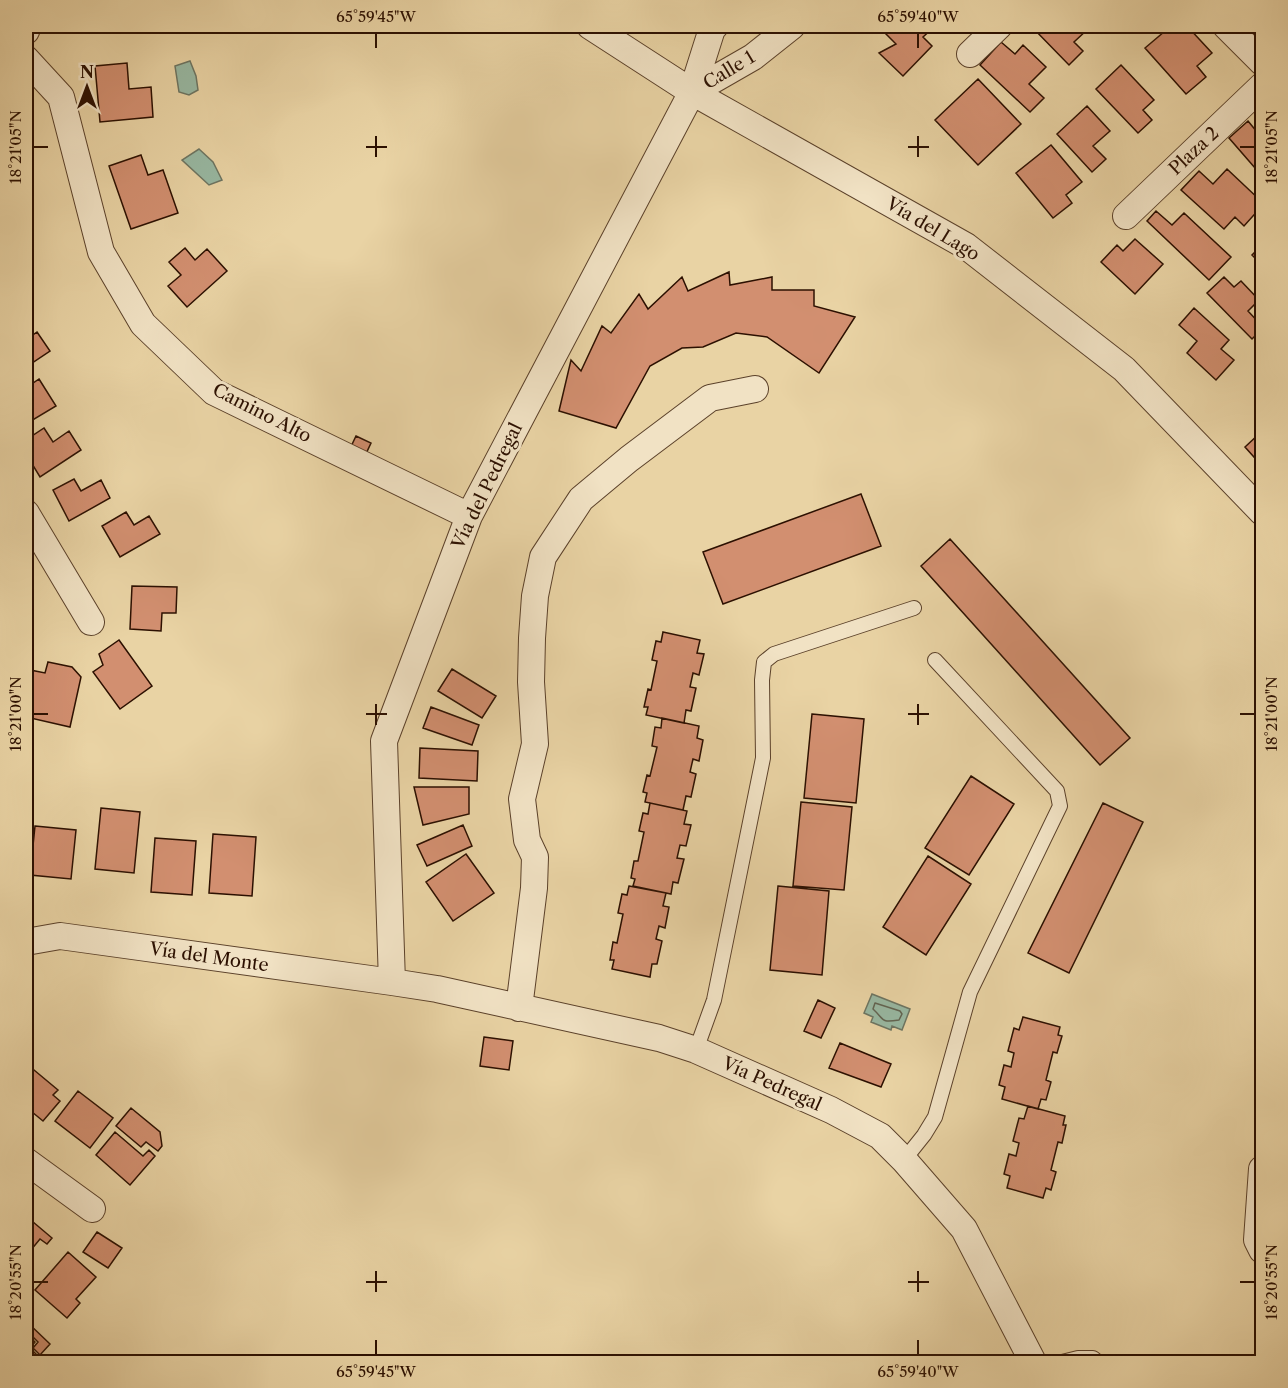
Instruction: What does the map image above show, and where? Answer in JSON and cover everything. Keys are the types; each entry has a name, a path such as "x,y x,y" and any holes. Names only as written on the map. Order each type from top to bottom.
{"street":[{"path":"26,31 28,26"},
{"name":"Vía del Lago","path":"590,26 692,92 966,246 1124,369 1263,512"},
{"name":"Calle 1","path":"692,92 712,29 715,26"},
{"name":"Calle 1","path":"692,92 753,57 792,26"},
{"path":"970,54 999,26"},
{"path":"1226,26 1263,62"},
{"name":"Camino Alto","path":"26,59 61,97 101,252 143,324 214,392 469,516"},
{"name":"Plaza 2","path":"1126,216 1263,86"},
{"name":"Vía del Pedregal","path":"392,982 384,741 469,516 692,92"},
{"path":"519,1008 534,888 535,857 527,840 522,799 535,744 531,682 532,638 535,596 543,557 581,499 629,459 710,398 754,389"},
{"path":"26,513 91,622"},
{"name":"Vía del Monte","path":"26,942 60,936 392,982"},
{"name":"Vía Pedregal","path":"392,982 436,989 659,1038 696,1050 831,1110 880,1136 964,1229 1033,1362"},
{"path":"26,1161 92,1209"},
{"path":"1263,1169 1257,1240 1263,1250"}],"lane":[{"path":"696,1050 714,1000 763,759 762,680 764,662 774,654 914,608"},
{"path":"904,1160 935,1117 970,992 1060,806 1057,791 935,660"},
{"path":"1062,1362 1078,1358 1093,1358 1098,1362"}],"water":[{"path":"190,61 198,90 189,95 179,92 175,66"},
{"path":"199,149 213,162 222,180 209,185 182,160"},
{"path":"872,994 910,1009 902,1030 892,1026 891,1030 871,1022 873,1017 864,1013"}],"building":[{"path":"60,26 139,26 139,29 60,29"},
{"path":"878,26 932,26 934,27 923,37 932,46 903,76 879,53 896,44"},
{"path":"1031,26 1085,26 1088,29 1074,42 1083,51 1069,65"},
{"path":"1171,26 1187,26 1212,53 1197,66 1206,77 1186,94 1145,48"},
{"path":"1001,42 1015,54 1023,45 1046,67 1029,84 1044,98 1030,112 980,65"},
{"path":"127,63 129,89 151,87 153,117 100,122 95,66"},
{"path":"1121,65 1154,100 1143,110 1152,120 1138,133 1096,89"},
{"path":"978,79 1021,124 978,165 935,120"},
{"path":"1087,106 1110,131 1093,146 1106,159 1092,172 1057,134"},
{"path":"1248,121 1262,138 1262,176 1229,138"},
{"path":"1051,145 1082,182 1066,195 1072,203 1053,218 1016,173"},
{"path":"141,155 148,175 163,170 178,213 131,229 109,166"},
{"path":"1227,169 1262,202 1262,206 1244,226 1235,217 1224,229 1181,190 1199,171 1213,184"},
{"path":"1156,211 1172,225 1184,213 1231,257 1209,280 1147,221"},
{"path":"1135,239 1163,264 1135,294 1101,262 1117,245 1123,251"},
{"path":"1262,245 1262,265 1252,255"},
{"path":"185,248 195,260 207,249 227,271 187,307 168,286 181,275 169,262"},
{"path":"729,272 730,285 772,277 772,290 814,290 814,306 855,317 819,373 767,337 736,333 703,347 682,348 650,366 616,428 559,411 571,360 581,371 602,326 611,333 639,294 648,309 682,277 688,291"},
{"path":"1224,277 1234,287 1241,281 1259,300 1248,311 1262,326 1262,329 1252,339 1207,293"},
{"path":"1194,308 1229,340 1221,349 1234,360 1216,380 1187,353 1197,341 1179,325"},
{"path":"37,332 50,351 26,367 26,340"},
{"path":"39,379 56,406 26,424 26,388"},
{"path":"1262,411 1262,466 1245,447 1261,432 1255,418"},
{"path":"44,428 53,442 69,431 81,450 40,477 26,454 26,440"},
{"path":"356,436 371,443 363,460 348,453"},
{"path":"74,479 81,491 101,480 110,498 69,521 53,490"},
{"path":"861,494 881,546 723,604 703,552"},
{"path":"126,512 134,525 149,516 160,534 120,557 102,526"},
{"path":"950,539 1130,738 1100,765 921,566"},
{"path":"132,586 177,587 176,613 162,613 161,631 130,629"},
{"path":"663,632 700,640 697,653 704,654 699,675 693,673 690,687 696,688 691,711 686,710 684,723 646,715 648,707 644,707 648,689 651,690 657,661 652,660 656,641 661,642"},
{"path":"119,640 152,686 120,709 93,672 103,665 99,654"},
{"path":"48,662 72,667 81,677 70,727 26,717 26,688 30,670 45,673"},
{"path":"452,669 496,696 482,718 438,691"},
{"path":"431,707 479,725 472,745 423,728"},
{"path":"812,714 864,719 856,803 804,798"},
{"path":"662,718 699,726 697,738 703,740 699,761 693,759 690,772 696,774 691,797 686,796 683,810 645,802 647,793 643,792 647,775 650,776 657,747 652,746 655,727 661,728"},
{"path":"420,748 478,751 477,781 419,778"},
{"path":"971,776 1014,804 969,875 925,848"},
{"path":"414,787 469,787 469,814 423,825"},
{"path":"801,802 852,807 844,890 793,886"},
{"path":"650,803 687,811 684,824 691,825 686,846 680,845 677,858 684,859 678,883 673,882 671,894 633,886 635,879 631,878 634,861 638,861 644,832 639,831 643,813 648,814"},
{"path":"1103,803 1143,822 1069,973 1028,953"},
{"path":"101,808 140,812 134,873 95,869"},
{"path":"463,825 472,846 427,866 417,845"},
{"path":"35,826 76,830 71,879 30,875"},
{"path":"213,834 256,837 252,896 209,893"},
{"path":"155,838 196,841 192,895 151,892"},
{"path":"466,854 494,893 453,921 426,882"},
{"path":"928,856 971,884 926,955 883,927"},
{"path":"629,886 666,893 663,906 669,907 665,928 659,926 656,939 662,941 657,964 652,964 650,977 612,969 614,960 610,960 613,942 617,943 623,914 618,913 622,894 627,895"},
{"path":"778,886 829,891 822,975 770,970"},
{"path":"818,1000 835,1008 821,1038 804,1031"},
{"path":"1023,1017 1060,1027 1058,1035 1062,1036 1057,1053 1053,1052 1046,1080 1051,1082 1046,1100 1041,1099 1038,1109 1002,1099 1005,1087 999,1085 1004,1065 1011,1067 1014,1053 1008,1051 1014,1028 1019,1030"},
{"path":"484,1037 513,1041 509,1070 480,1066"},
{"path":"840,1043 891,1064 881,1087 829,1068"},
{"path":"28,1065 58,1090 53,1095 60,1101 43,1121 26,1107 26,1069"},
{"path":"78,1091 113,1118 90,1148 55,1121"},
{"path":"1028,1106 1065,1116 1063,1125 1066,1125 1062,1143 1058,1142 1051,1170 1056,1172 1051,1190 1046,1188 1043,1198 1007,1188 1010,1176 1004,1174 1009,1154 1016,1156 1019,1143 1013,1141 1019,1118 1024,1119"},
{"path":"131,1108 160,1132 162,1146 158,1151 146,1142 141,1147 116,1126"},
{"path":"115,1132 143,1156 149,1150 155,1156 130,1185 96,1155"},
{"path":"26,1216 52,1238 47,1244 40,1239 26,1256"},
{"path":"97,1232 122,1248 108,1268 83,1252"},
{"path":"68,1252 96,1277 76,1299 80,1303 67,1318 35,1290"},
{"path":"26,1321 50,1344 40,1355 33,1348 38,1342 26,1330"},
{"path":"26,1333 35,1342 30,1348 36,1354 31,1360 26,1357"}]}
